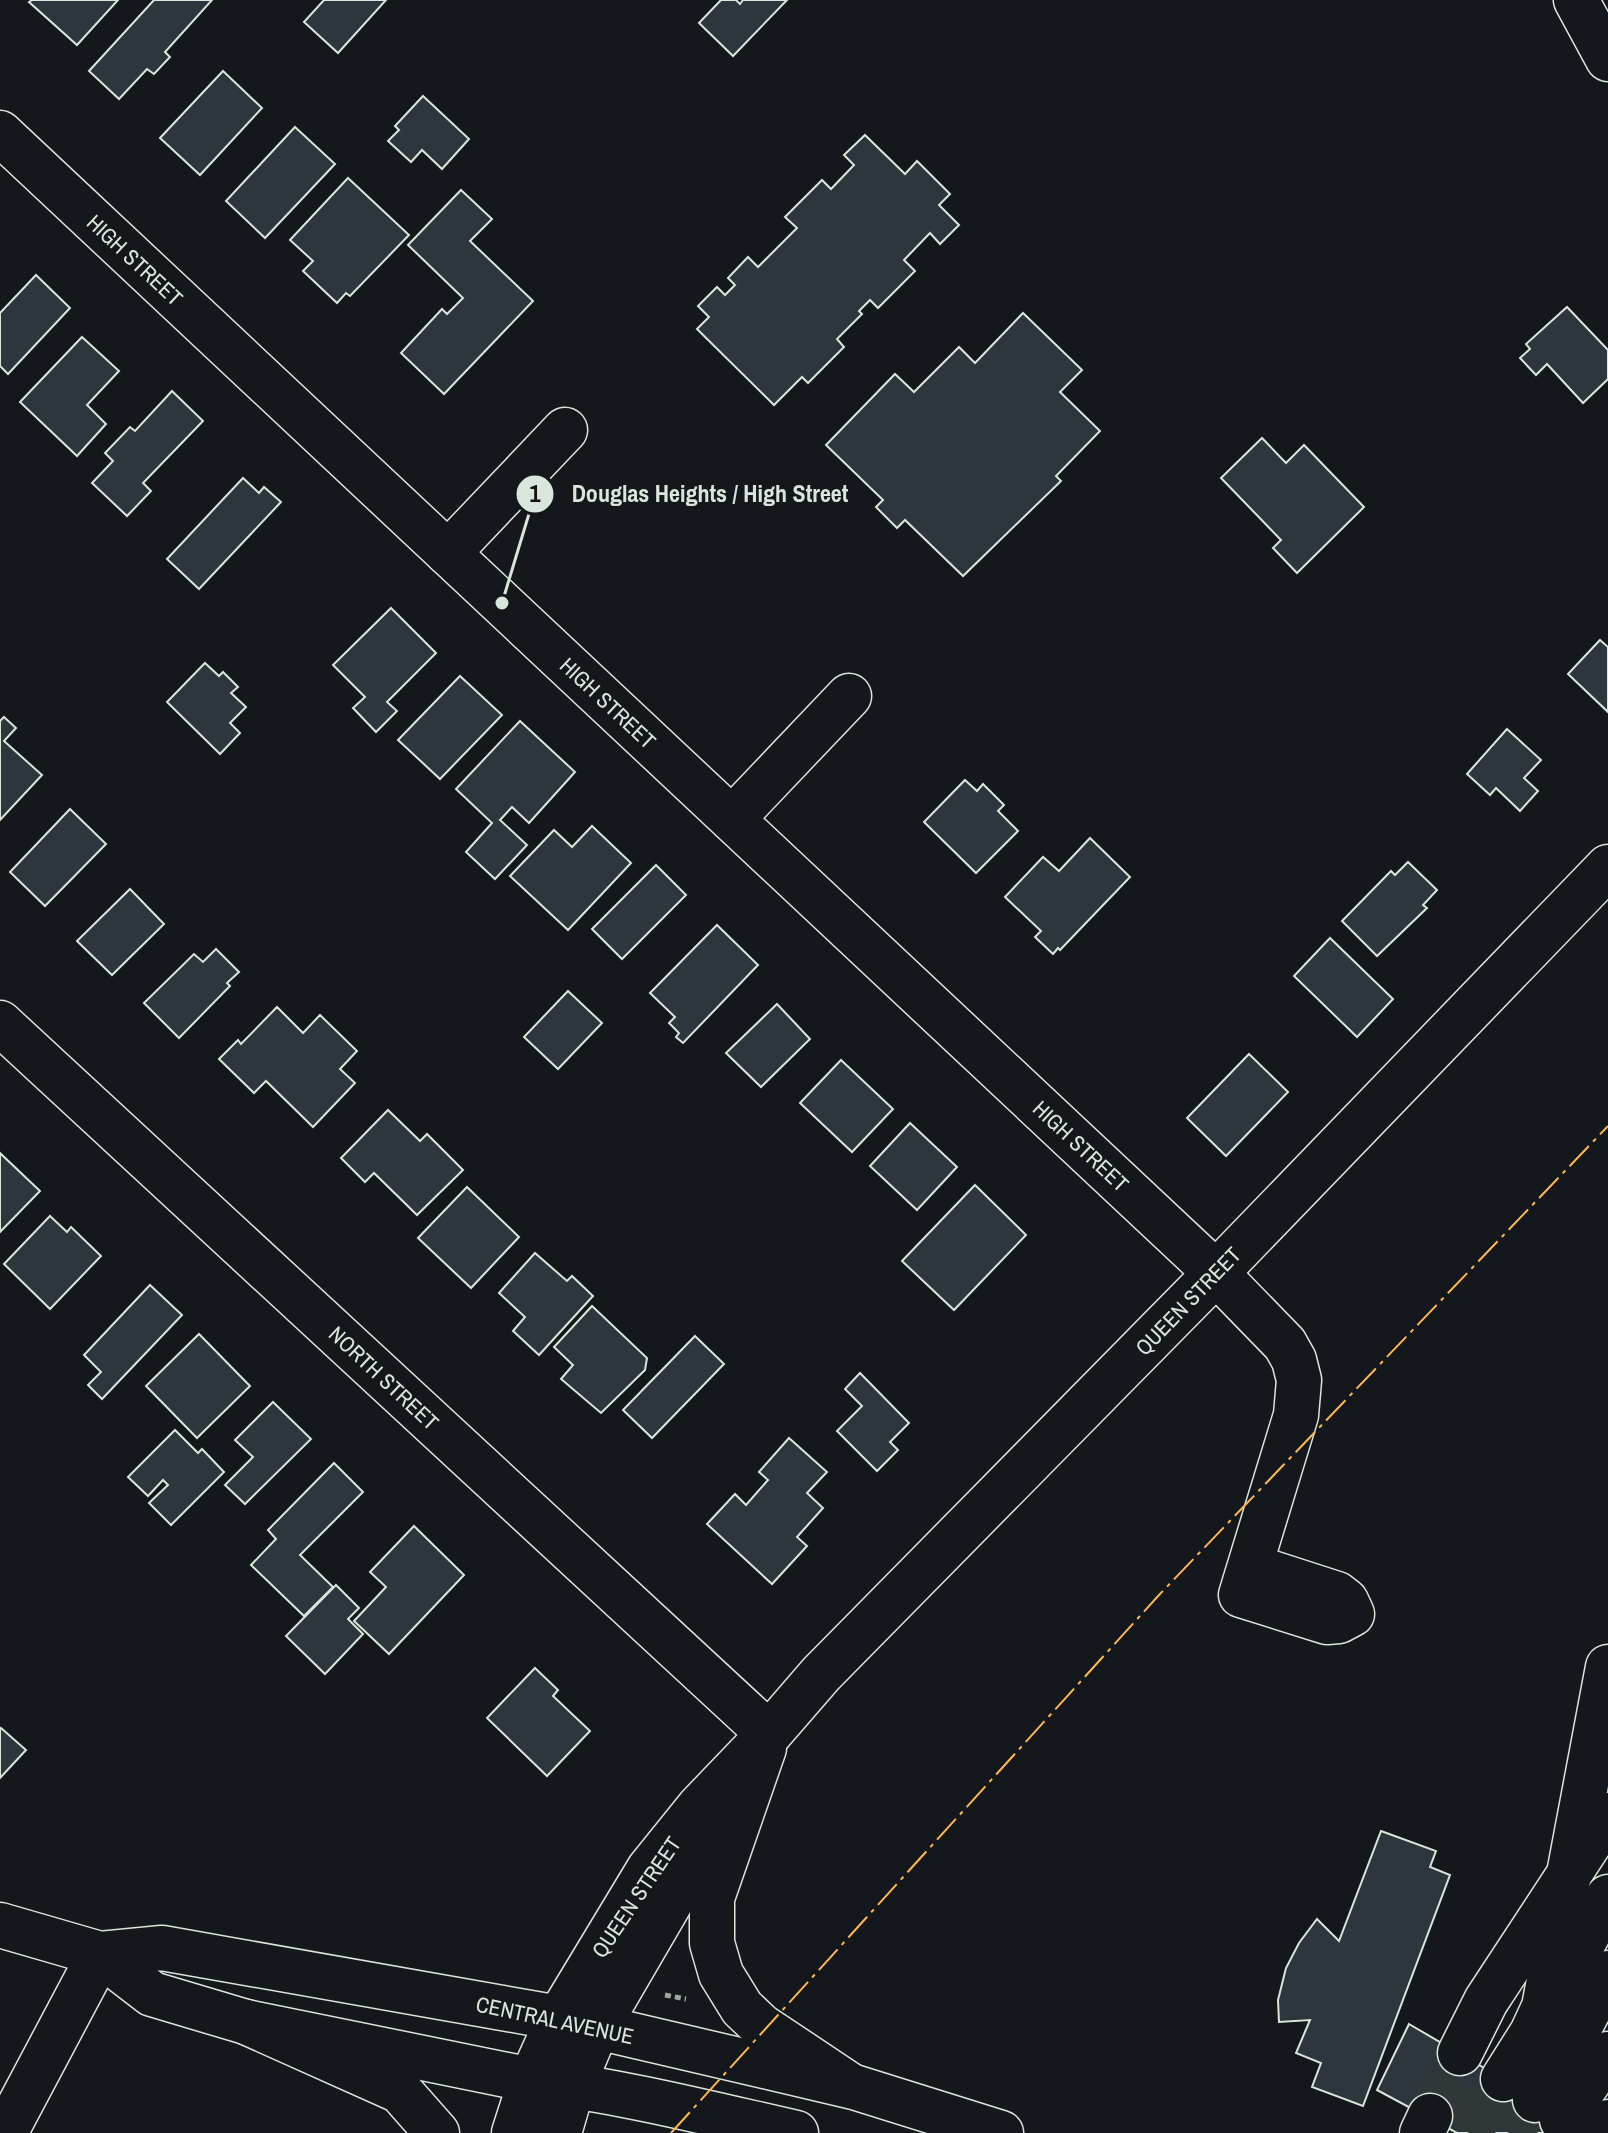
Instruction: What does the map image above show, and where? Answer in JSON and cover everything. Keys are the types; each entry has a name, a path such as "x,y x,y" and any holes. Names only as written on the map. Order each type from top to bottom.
{"main road":[{"path":"1576,0 1608,59"},
{"name":"HIGH STREET","path":"0,133 1216,1273 1285,1344 1294,1360 1299,1380 1296,1415 1245,1580"},
{"path":"448,553 565,430"},
{"path":"732,819 849,696"},
{"name":"QUEEN STREET","path":"552,2082 578,2023 769,1734 832,1662 1216,1273 1608,867"},
{"name":"NORTH STREET","path":"0,1023 769,1734"},
{"path":"1563,2110 1532,2033 1544,2007 1608,1667"},
{"path":"769,1734 712,1898 712,1943 721,1974 742,2008 761,2026 854,2087"},
{"path":"1460,2053 1486,2001 1608,1815"},
{"path":"1532,2033 1572,1967 1608,1897"},
{"name":"CENTRAL AVENUE","path":"0,1925 100,1954 152,1994 246,2022 796,2133"},
{"name":"CENTRAL AVENUE","path":"100,1954 162,1948 578,2023 854,2087 1001,2133"},
{"path":"5,2133 100,1954"},
{"path":"1563,2110 1563,2059 1608,1973"},
{"path":"246,2022 400,2091 437,2133"},
{"path":"1563,2110 1608,2054"},
{"path":"1563,2110 1608,2073"},
{"path":"514,2133 552,2082"},
{"path":"552,2082 559,2133"}],"path":[{"path":"657,1993 695,2001"}],"building":[{"path":"118,0 77,45 29,2"},
{"path":"154,0 212,0 165,52 170,57 154,74 147,69 119,99 89,71"},
{"path":"324,0 386,0 338,53 304,22"},
{"path":"721,0 736,0 740,4 743,0 787,0 733,56 699,23"},
{"path":"223,71 262,108 200,175 160,138"},
{"path":"423,96 469,139 442,169 422,150 411,162 388,141 399,130 395,126"},
{"path":"295,127 335,164 265,238 226,201"},
{"path":"865,135 905,174 917,161 950,194 939,205 959,225 940,244 930,233 904,260 915,271 878,308 870,300 859,311 862,314 837,339 844,347 808,383 802,377 774,405 697,329 709,317 698,306 717,287 725,295 735,285 728,278 748,257 758,267 797,228 785,217 822,180 831,189 854,165 844,155"},
{"path":"348,178 409,235 350,296 346,293 337,303 303,271 313,261 290,240"},
{"path":"461,190 492,219 470,241 533,301 444,394 401,353 442,309 447,314 463,298 408,245"},
{"path":"36,275 70,308 8,374 0,366 0,313"},
{"path":"1567,307 1608,350 1608,379 1583,403 1547,364 1536,375 1520,358 1530,349 1526,344"},
{"path":"1023,313 1082,370 1060,392 1100,431 1056,476 1061,481 963,576 905,520 897,528 876,507 883,500 826,445 895,374 914,392 959,347 975,363"},
{"path":"82,337 119,371 87,405 106,424 77,456 20,402"},
{"path":"172,391 203,421 143,483 151,491 127,516 92,483 113,461 105,453 130,427 135,431"},
{"path":"1262,438 1286,463 1304,445 1364,507 1297,573 1273,548 1281,540 1221,478"},
{"path":"243,478 259,493 264,487 281,502 199,589 167,559"},
{"path":"391,608 436,653 387,702 397,711 376,732 353,708 365,697 333,665"},
{"path":"1600,640 1608,647 1608,712 1568,674"},
{"path":"205,663 219,676 223,672 238,687 231,693 246,707 230,723 240,733 220,754 167,702"},
{"path":"460,676 502,715 440,779 398,740"},
{"path":"4,717 16,728 4,741 42,775 0,820 0,721"},
{"path":"520,721 575,772 529,823 512,807 500,820 527,845 495,879 466,852 492,823 456,789"},
{"path":"1507,729 1541,760 1524,778 1538,791 1520,811 1496,788 1490,795 1467,774"},
{"path":"965,780 977,791 983,784 1004,805 998,811 1018,831 976,873 924,822"},
{"path":"70,809 106,844 45,906 10,872"},
{"path":"592,826 631,863 568,930 510,876 554,830 572,847"},
{"path":"1090,838 1130,877 1053,954 1035,937 1041,931 1005,897 1043,857 1059,871"},
{"path":"1408,862 1437,890 1423,905 1427,908 1377,956 1342,921 1391,871 1395,875"},
{"path":"656,865 686,895 622,959 592,929"},
{"path":"130,889 164,924 112,975 77,941"},
{"path":"717,925 758,965 683,1043 676,1037 679,1033 669,1023 675,1017 650,993"},
{"path":"1330,938 1393,999 1357,1037 1294,976"},
{"path":"216,949 239,972 227,983 230,986 179,1038 144,1003 194,954 203,962"},
{"path":"568,991 602,1023 558,1069 524,1037"},
{"path":"777,1004 810,1039 761,1087 726,1053"},
{"path":"277,1007 303,1033 320,1015 357,1051 340,1069 355,1083 313,1127 266,1081 254,1093 219,1059 238,1040 241,1044"},
{"path":"1249,1054 1288,1092 1226,1156 1187,1118"},
{"path":"841,1060 893,1109 852,1152 800,1103"},
{"path":"388,1110 420,1141 427,1134 463,1170 417,1215 374,1173 365,1182 341,1158"},
{"path":"910,1123 957,1167 917,1210 870,1166"},
{"path":"0,1153 40,1191 0,1232"},
{"path":"975,1185 1026,1235 954,1310 902,1261"},
{"path":"467,1187 519,1237 471,1288 418,1238"},
{"path":"50,1216 67,1232 71,1227 101,1256 50,1309 4,1264"},
{"path":"535,1253 567,1281 572,1276 593,1296 539,1355 513,1331 525,1317 499,1293"},
{"path":"150,1285 182,1315 102,1399 88,1385 101,1372 84,1355"},
{"path":"592,1306 647,1358 645,1370 601,1413 561,1379 573,1365 554,1347"},
{"path":"199,1334 250,1386 197,1438 146,1386"},
{"path":"695,1336 724,1364 652,1438 623,1410"},
{"path":"860,1373 909,1423 890,1442 898,1450 877,1471 837,1431 862,1406 845,1389"},
{"path":"273,1402 311,1439 245,1504 225,1485 253,1457 235,1440"},
{"path":"175,1430 198,1453 202,1449 224,1472 171,1525 149,1503 168,1485 163,1480 148,1496 128,1477"},
{"path":"789,1438 827,1472 807,1493 823,1508 797,1537 807,1546 772,1584 707,1524 735,1494 746,1505 768,1480 759,1472"},
{"path":"334,1463 363,1492 300,1555 333,1587 304,1616 251,1565 276,1539 268,1530"},
{"path":"414,1526 464,1575 389,1654 354,1621 386,1587 370,1572"},
{"path":"336,1585 359,1608 348,1619 363,1634 325,1674 286,1636"},
{"path":"535,1668 558,1690 553,1696 590,1731 547,1776 487,1718"},
{"path":"0,1730 26,1750 0,1778"},
{"path":"1381,1831 1436,1851 1430,1867 1450,1875 1363,2106 1312,2087 1321,2063 1296,2053 1310,2020 1279,2022 1278,2000 1286,1968 1317,1919 1339,1941"},
{"path":"1409,2024 1503,2079 1580,2133 1457,2133 1377,2090"}],"tunnel":[{"path":"1430,2116 1460,2053"},
{"path":"1469,2133 1503,2079"},
{"path":"1509,2133 1535,2100"}],"power":[{"path":"671,2133 1159,1595 1608,1126"}],"place":[{"name":"Douglas Heights / High Street","path":"502,603"}]}
